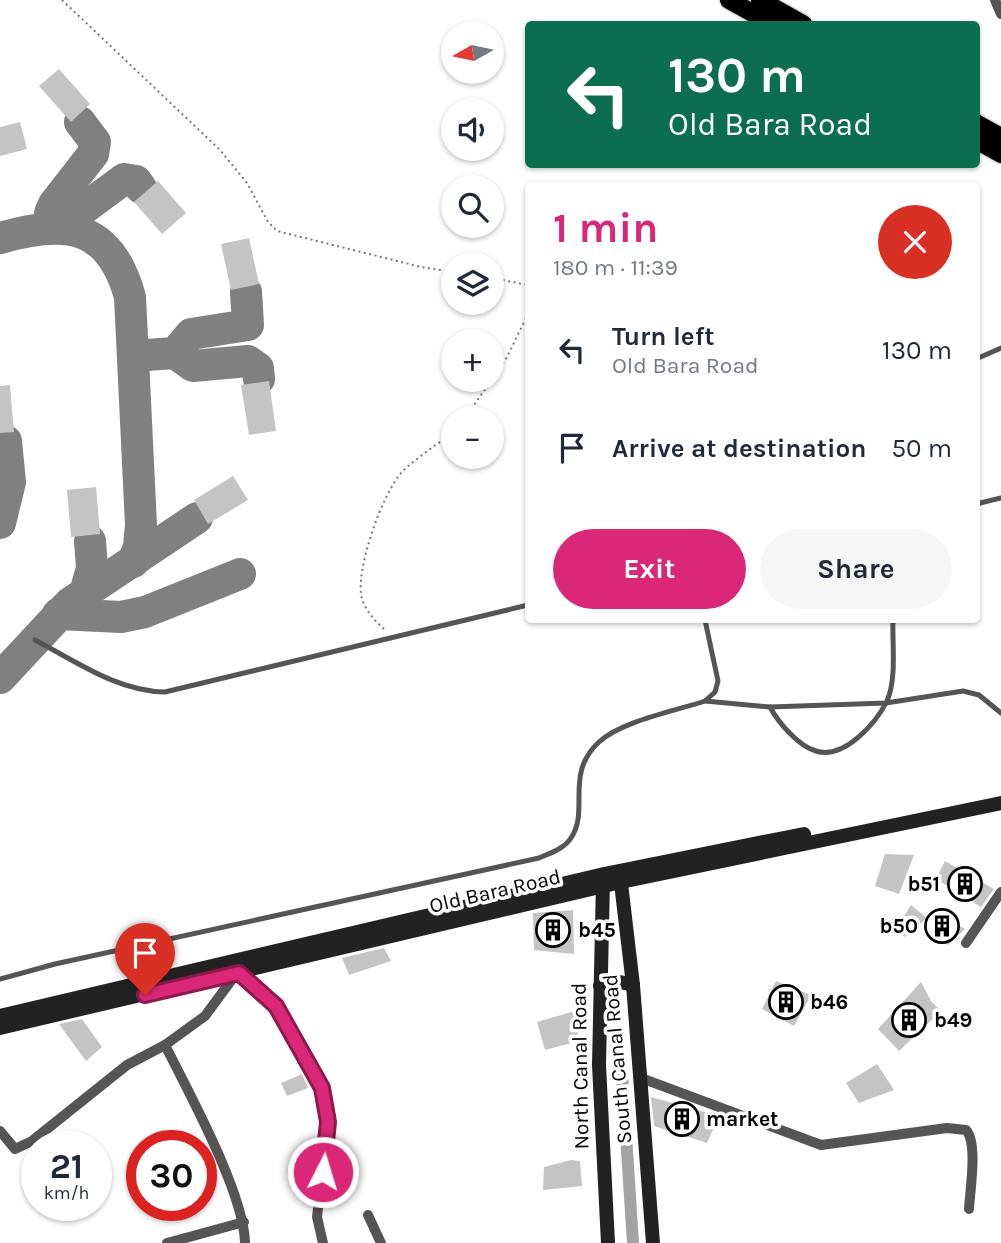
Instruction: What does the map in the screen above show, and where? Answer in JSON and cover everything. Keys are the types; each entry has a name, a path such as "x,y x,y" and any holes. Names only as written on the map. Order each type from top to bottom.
{"main road":[{"path":"729,0 767,21"},
{"path":"760,0 798,21"},
{"path":"980,125 1001,136"},
{"path":"980,142 1001,154"},
{"path":"620,877 1001,795"},
{"name":"Old Bara Road","path":"0,1027 238,974 339,943 620,877 1001,803"},
{"name":"South Canal Road","path":"620,877 634,985 653,1243"},
{"name":"North Canal Road","path":"603,881 599,1078 608,1243"},
{"path":"0,1016 339,943"},
{"path":"600,986 620,982 634,985"}],"street":[{"path":"995,0 1001,14"},
{"path":"966,943 1001,892"},
{"path":"0,1131 15,1149 32,1141 127,1065 165,1045 205,1016 238,974 276,1006 322,1088 328,1122 317,1217 323,1243"},
{"path":"165,1045 209,1137 244,1222 245,1243"},
{"path":"641,1077 821,1145 947,1128 966,1130 971,1137 969,1209"},
{"path":"368,1215 381,1243"},
{"path":"167,1243 244,1222"}],"lane":[{"path":"980,357 1001,348"},
{"path":"980,503 1001,498"},
{"path":"35,640 110,680 140,692 165,692 525,606"},
{"path":"0,979 55,964 539,858 558,850 571,838 577,818 578,775 597,744 611,733 705,701 715,692 718,681 706,623"},
{"path":"770,707 779,725 816,751 832,751 848,745 864,732 886,703 890,691 893,623"},
{"path":"705,701 770,707 886,703 963,691 979,695 1001,713"}],"path":[{"path":"62,0 220,150 247,183 268,222 277,231 441,270"},
{"path":"504,280 525,284"},
{"path":"473,406 506,359 525,320"},
{"path":"392,637 371,617 362,597 360,575 385,496 401,473 441,441"}],"building":[{"path":"59,69 90,104 71,122 39,86"},
{"path":"20,122 27,149 0,156 0,127"},
{"path":"158,181 186,213 162,234 134,202"},
{"path":"249,238 259,284 231,290 221,244"},
{"path":"269,381 276,431 249,435 241,385"},
{"path":"10,385 14,432 0,433 0,386"},
{"path":"233,476 248,500 208,524 194,500"},
{"path":"96,487 100,534 71,537 67,490"},
{"path":"885,854 914,855 899,894 875,886"},
{"name":"b51","path":"945,861 994,889 981,907 936,879"},
{"path":"911,905 927,918 905,937 896,929"},
{"name":"b45","path":"573,910 574,954 534,950 533,913"},
{"path":"940,916 965,929 948,945 928,928"},
{"path":"384,948 391,961 349,975 342,958"},
{"name":"b46","path":"776,981 811,995 794,1026 762,1009"},
{"name":"b49","path":"921,982 931,1001 941,1011 899,1051 878,1029"},
{"path":"575,1011 579,1041 545,1050 537,1022"},
{"path":"82,1019 102,1047 86,1061 59,1024"},
{"path":"877,1064 894,1090 859,1103 846,1083"},
{"path":"302,1074 308,1088 287,1096 281,1083"},
{"name":"market","path":"651,1097 719,1116 707,1143 654,1126"},
{"path":"571,1160 580,1161 582,1186 543,1190 544,1167"}],"waterway":[{"path":"622,1074 633,1243"}],"taxiway":[{"path":"52,227 50,213 54,204 93,154 95,142 80,122"},
{"path":"59,227 124,179 136,181 141,188"},
{"path":"0,238 45,229 65,229 82,233 97,241 111,254 121,273 130,297 141,525 139,547 133,562"},
{"path":"133,349 146,355 175,353 191,334 248,325 246,292"},
{"path":"175,353 193,366 248,361 258,368 259,379"},
{"path":"0,523 10,482 6,441"},
{"path":"0,678 70,603 197,518"},
{"path":"85,593 92,568 90,541"},
{"path":"58,614 121,617 145,612 240,574"}],"place":[{"name":"b51","path":"965,884"},
{"name":"b50","path":"942,926"},
{"name":"b45","path":"553,930"},
{"name":"b46","path":"786,1002"},
{"name":"b49","path":"909,1020"},
{"name":"market","path":"682,1119"}],"route":[{"path":"145,995 239,973 276,1006 322,1088 328,1122 323,1172"}]}
